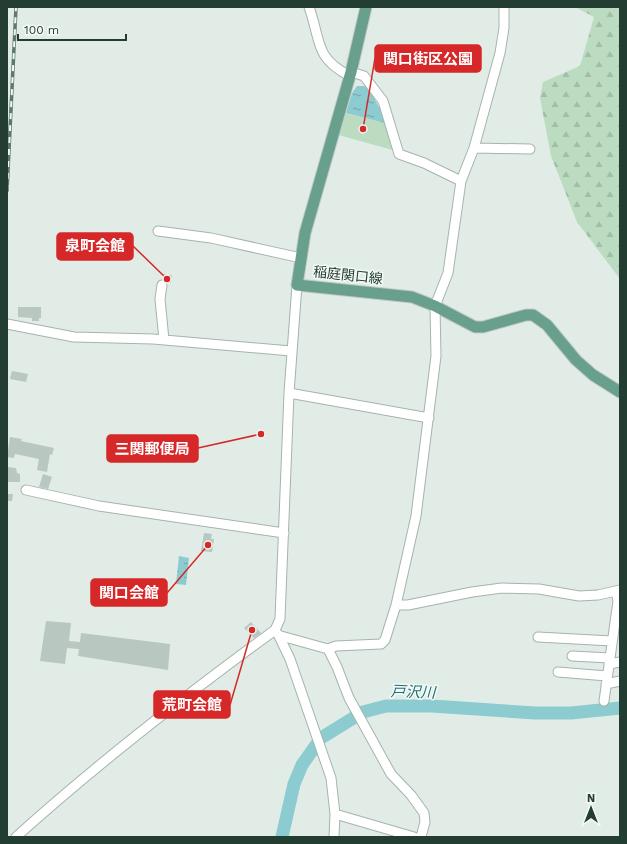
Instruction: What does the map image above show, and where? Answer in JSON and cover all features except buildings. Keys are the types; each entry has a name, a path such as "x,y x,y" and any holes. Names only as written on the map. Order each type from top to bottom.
{"main road":[{"name":"稲庭関口線","path":"366,7 351,74 309,218 297,285 412,297 435,306 475,327 533,314 547,325 576,360 620,392"}],"street":[{"path":"309,7 323,54 329,64 351,74 364,76 383,101 399,154 424,163 461,181"},
{"path":"278,633 328,649 336,646 381,644 385,640 396,605 416,516 436,356 435,306 448,273 461,181 474,148 500,53 504,28 504,7"},
{"path":"474,148 530,149"},
{"path":"158,231 211,238 301,258"},
{"path":"162,285 160,298 164,340"},
{"path":"297,285 289,393 284,533 278,633 331,778 335,814 334,837"},
{"path":"7,324 74,337 164,340 292,351"},
{"path":"289,393 429,418"},
{"path":"26,490 107,507 284,533"},
{"path":"396,605 408,605 472,592 502,588 539,589 579,596 598,596 618,590 615,644 609,661 604,701"},
{"path":"16,837 46,810 125,746 278,633"},
{"path":"538,637 615,644"},
{"path":"328,649 349,698 391,774 424,813 425,822 421,837"},
{"path":"572,656 620,662"},
{"path":"558,672 620,681"},
{"path":"335,814 414,837"}],"green space":[{"path":"575,7 620,7 620,279 577,222 551,156 540,98 543,82 580,66 594,17"},
{"path":"341,112 388,124 396,151 335,134"}],"water":[{"path":"357,86 365,86 373,96 388,124 346,113 352,93"},
{"path":"179,556 189,558 186,585 176,584"}],"waterway":[{"name":"戸沢川","path":"282,837 294,784 302,765 321,738 363,712 386,706 432,706 535,713 571,713 620,708"}],"railway":[{"path":"7,191 16,7"}],"place":[{"name":"関口街区公園","path":"363,129"},
{"name":"泉町会館","path":"167,279"},
{"name":"三関郵便局","path":"261,434"},
{"name":"関口会館","path":"208,545"},
{"name":"荒町会館","path":"252,630"}]}
